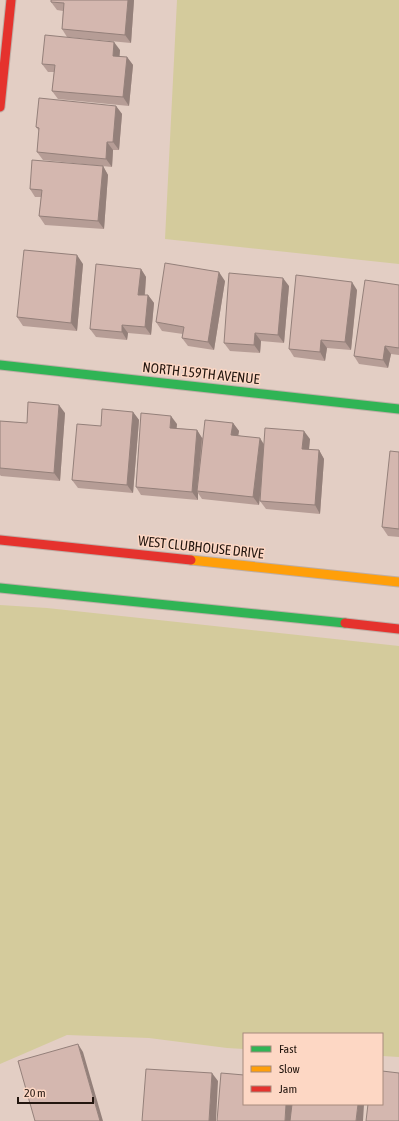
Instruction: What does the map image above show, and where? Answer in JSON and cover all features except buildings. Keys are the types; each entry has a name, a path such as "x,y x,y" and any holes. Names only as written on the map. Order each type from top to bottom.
{"street":[{"path":"0,107 12,0"},
{"name":"NORTH 159TH AVENUE","path":"0,365 399,408"},
{"name":"WEST CLUBHOUSE DRIVE","path":"0,540 399,582"},
{"path":"0,588 399,629"}],"shaded area":[{"path":"177,0 399,0 399,264 165,239"},
{"path":"0,605 47,608 399,646 399,1057 383,1056 383,1033 243,1033 243,1049 149,1038 67,1035 0,1064"}],"traffic: fast":[{"path":"0,365 399,409"},
{"path":"0,588 345,623"}],"traffic: slow":[{"path":"191,560 399,582"}],"traffic: jam":[{"path":"0,107 11,0"},
{"path":"0,540 191,560"},
{"path":"345,623 399,629"}]}
